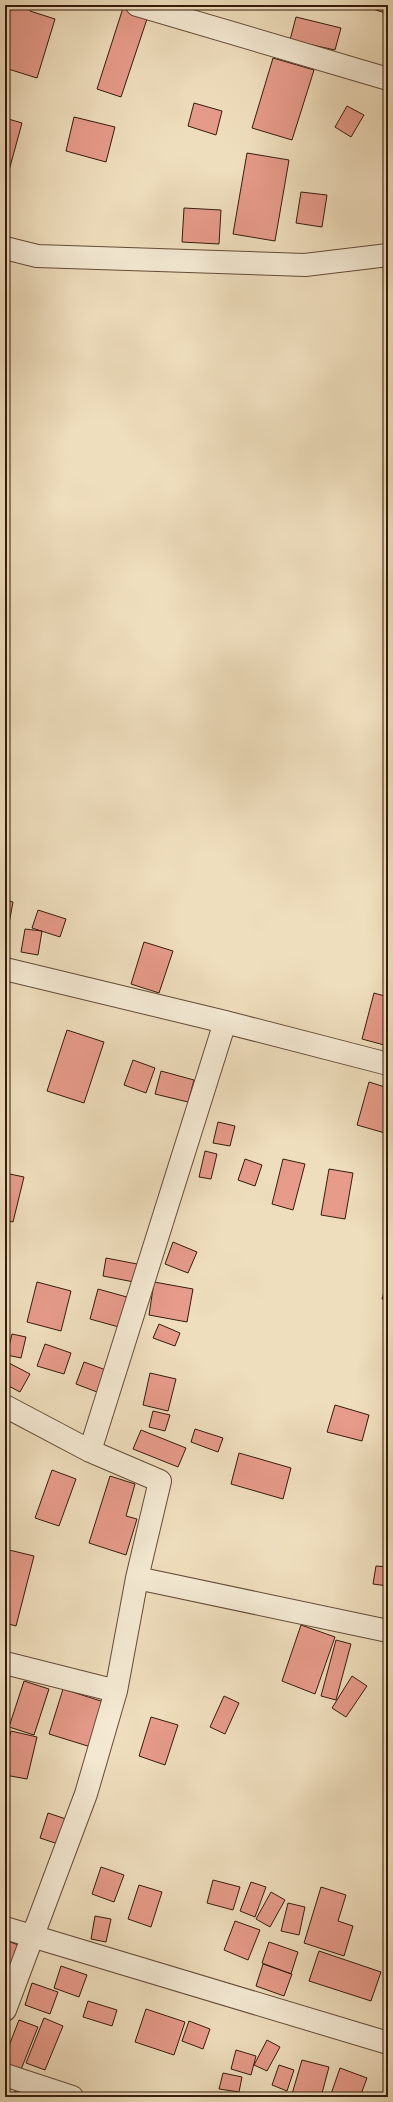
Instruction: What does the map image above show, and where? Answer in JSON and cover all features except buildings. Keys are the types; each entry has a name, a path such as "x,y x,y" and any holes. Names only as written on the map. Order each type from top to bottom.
{"street":[{"path":"138,5 388,79"},
{"path":"5,248 37,256 305,265 388,255"},
{"path":"5,969 225,1022 388,1064"},
{"path":"90,1451 225,1022"},
{"path":"5,1406 90,1451 160,1481 137,1578 116,1691 86,1794 5,2010"},
{"path":"137,1578 388,1631"},
{"path":"5,1663 116,1691"},
{"path":"5,1928 33,1938 388,2043"},
{"path":"5,2075 72,2097"}]}
